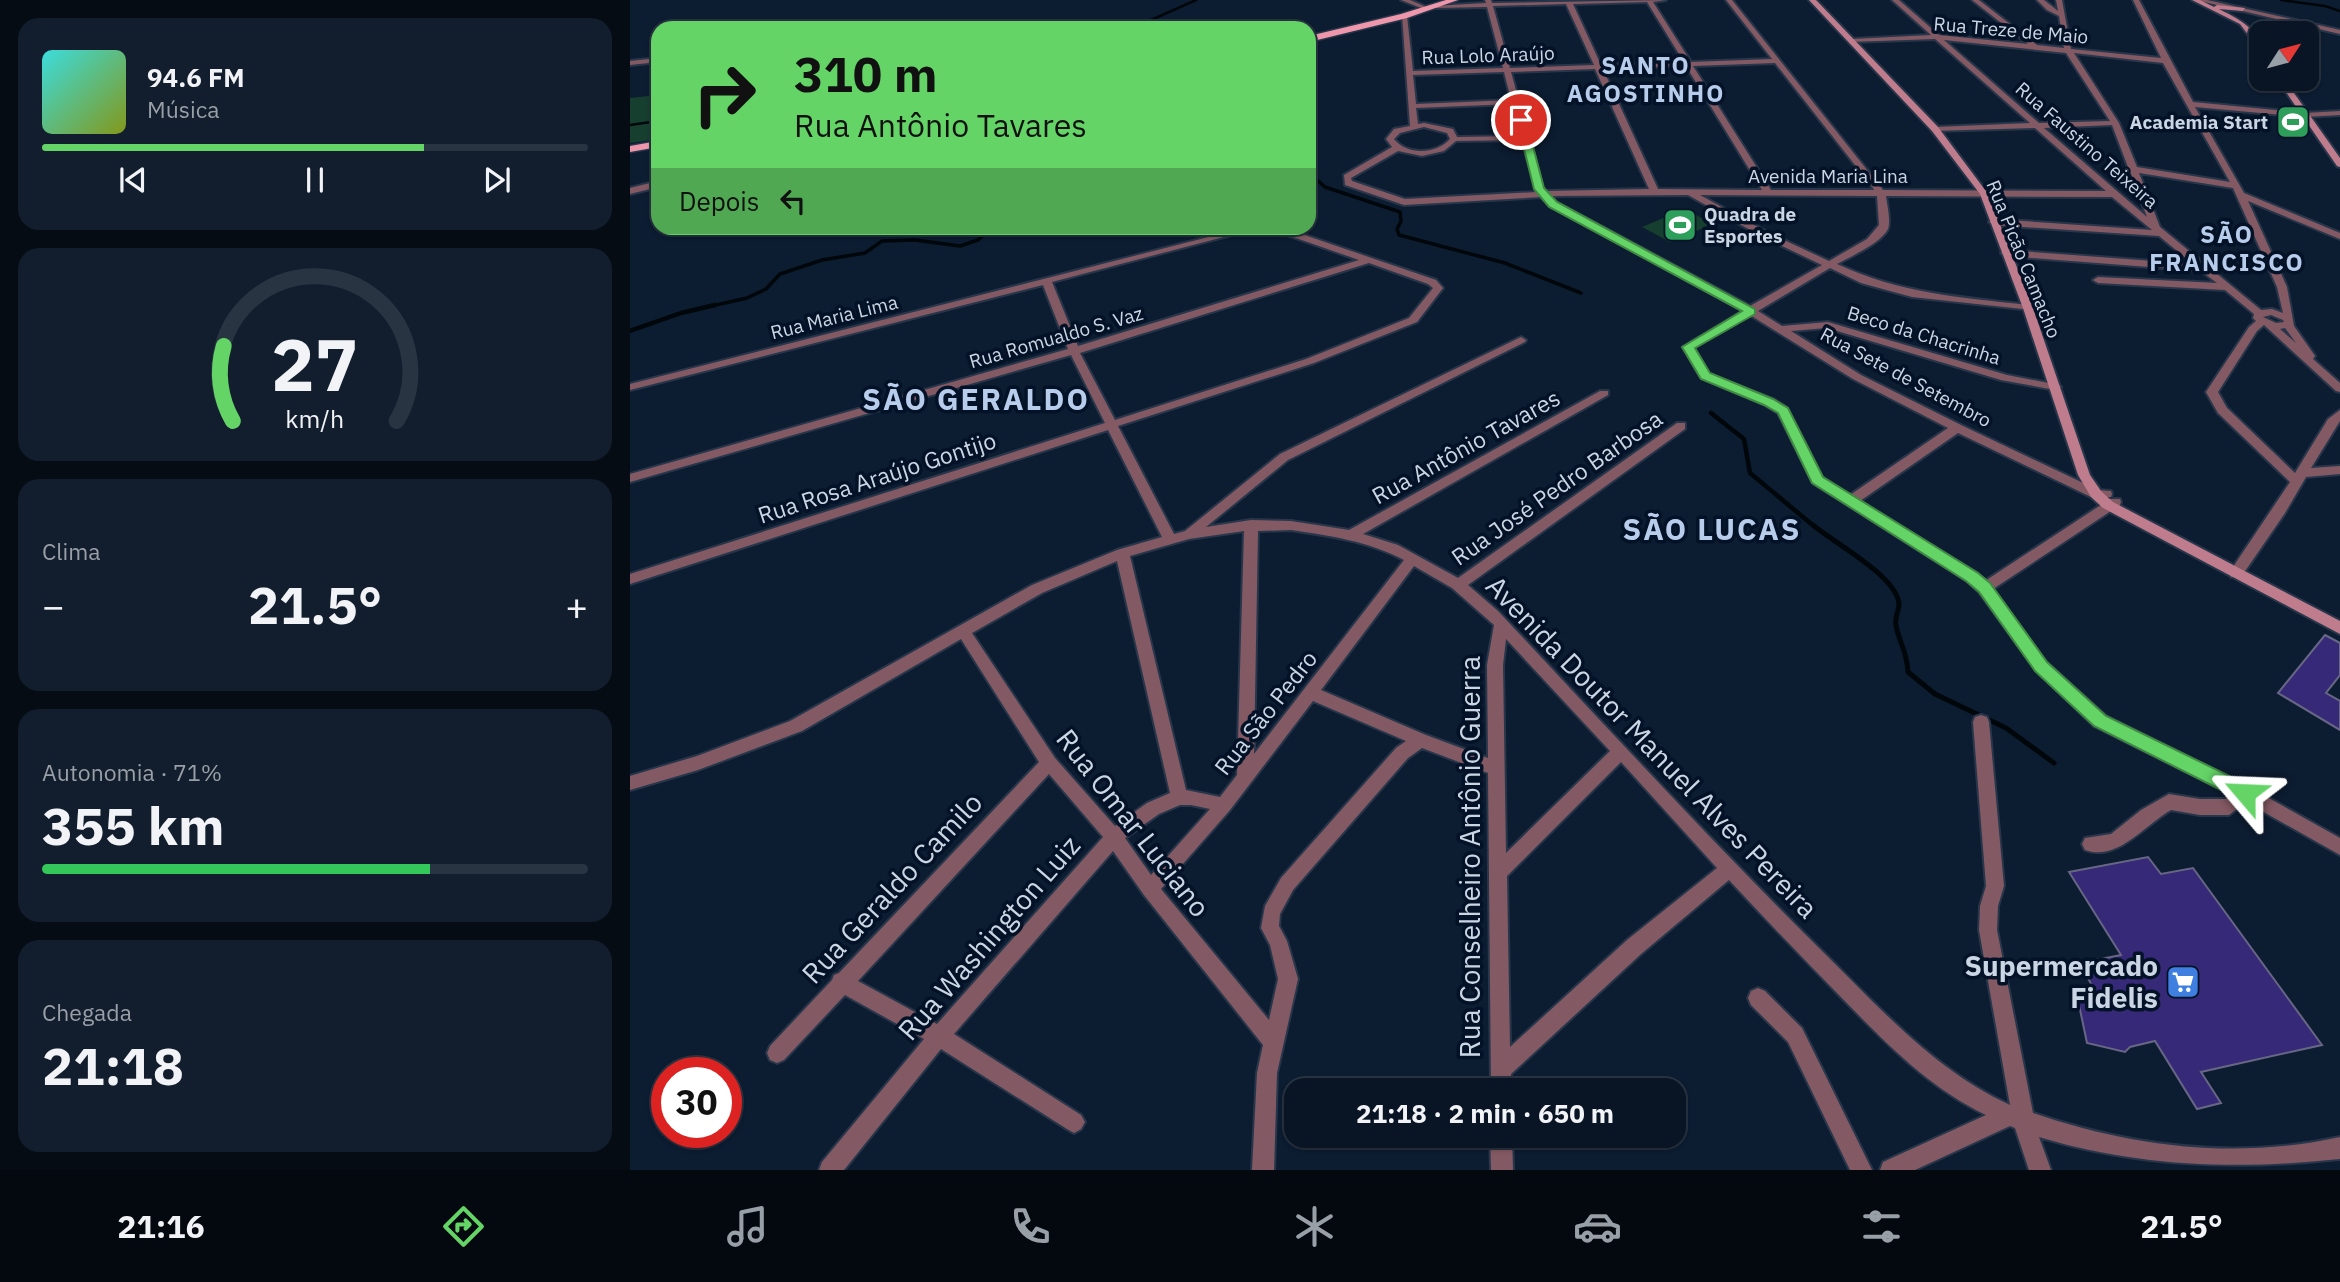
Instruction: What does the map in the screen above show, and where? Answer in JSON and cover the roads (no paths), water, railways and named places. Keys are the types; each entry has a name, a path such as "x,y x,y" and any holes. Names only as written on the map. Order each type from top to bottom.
{"main road":[{"path":"1316,37 1404,16 1454,0"},
{"path":"630,149 651,145"}],"street":[{"path":"1404,0 1432,7 1489,3 1663,0"},
{"path":"1649,0 1769,194"},
{"path":"1729,0 1881,194 1885,215 1883,229 1830,265 1688,347 1705,376 1769,402 1783,411 1817,480 1924,545 1984,588 2041,666 2100,721 2245,793 2340,847"},
{"name":"Rua Picão Camacho","path":"1812,0 1936,129 1984,194 2028,308 2084,475 2106,499"},
{"name":"Rua Faustino Teixeira","path":"1895,0 2114,194 2230,287 2340,389"},
{"path":"1975,0 2034,46"},
{"path":"2040,0 2049,9 2063,15"},
{"path":"1994,222 2159,231 2131,169 2115,124 2068,50 2059,0"},
{"path":"2136,0 2166,61 2239,191 2282,287 2290,324 2264,318"},
{"path":"2197,0 2228,15 2249,33"},
{"path":"2197,0 2340,33"},
{"path":"1567,2 1655,192"},
{"path":"1489,3 1542,194"},
{"path":"2211,7 2248,10"},
{"path":"2228,15 2235,11 2248,10"},
{"path":"1404,16 1414,125"},
{"name":"Rua Treze de Maio","path":"1853,41 1937,37 2166,61"},
{"name":"Rua Lolo Araújo","path":"1410,73 1776,61"},
{"path":"630,63 651,62"},
{"path":"2288,91 2340,164"},
{"path":"1413,106 1517,102"},
{"path":"2191,104 2305,115 2340,113"},
{"path":"1936,129 2115,124"},
{"path":"1414,125 1443,128 1454,135 1454,139 1452,144 1437,151 1415,152 1397,148 1390,139 1392,135 1414,125"},
{"path":"1454,139 1526,138"},
{"name":"Avenida Maria Lina","path":"1397,148 1347,177 1348,183 1404,202 1542,194 1655,192 2114,194"},
{"path":"2131,169 2239,191 2340,236"},
{"path":"630,191 651,186"},
{"path":"1691,193 1713,207 1830,265 1886,288 2028,308"},
{"name":"Rua Sete de Setembro","path":"1542,194 1569,214 1782,329 1857,377 2106,499"},
{"name":"Rua Maria Lima","path":"630,387 1226,235"},
{"path":"1296,235 1369,260"},
{"path":"2006,253 2206,268"},
{"name":"Rua Rosa Araújo Gontijo","path":"630,579 1310,361 1413,320 1438,288 1432,282 1369,260"},
{"name":"Rua Romualdo S. Vaz","path":"630,478 1074,351 1369,260"},
{"path":"2098,280 2230,287"},
{"path":"1047,281 1074,351 1170,539"},
{"path":"2282,287 2264,318 2253,328 2212,391 2222,410 2300,477"},
{"name":"Rua Faustino Teixeira","path":"2290,324 2321,371"},
{"name":"Beco da Chacrinha","path":"1782,329 1828,325 2005,378 2055,387"},
{"path":"1187,535 1284,457 1521,340"},
{"name":"Rua Antônio Tavares","path":"1349,536 1604,393"},
{"path":"2236,573 2300,477 2332,422 2340,414"},
{"name":"Rua José Pedro Barbosa","path":"1458,585 1681,426"},
{"path":"1850,501 1957,428"},
{"path":"2300,477 2340,470"},
{"path":"1984,588 2106,499 2133,518 2340,628"},
{"path":"1245,776 1251,524"},
{"name":"Avenida Doutor Manuel Alves Pereira","path":"630,783 709,760 796,726 963,630 1071,572 1122,553 1224,526 1279,524 1314,528 1391,549 1458,585 1501,624 1730,868 1882,1023 1967,1094 2016,1119 2057,1133 2155,1154 2248,1163 2291,1159 2340,1148"},
{"path":"1122,553 1180,798 1195,798 1224,805"},
{"name":"Rua São Pedro","path":"1150,889 1224,805 1412,559"},
{"name":"Rua Conselheiro Antônio Guerra","path":"1500,1078 1495,665 1501,624"},
{"name":"Rua Omar Luciano","path":"963,630 1049,763 1114,837 1150,889 1272,1040"},
{"path":"1311,693 1420,740 1495,768"},
{"path":"1982,722 1995,886 1989,906 1988,930 2016,1119 2040,1170"},
{"path":"1263,1170 1267,1073 1272,1040 1288,979 1278,941 1270,928 1271,912 1278,898 1402,753 1420,740"},
{"path":"1498,873 1621,751"},
{"name":"Rua Geraldo Camilo","path":"778,1054 841,982 1049,763"},
{"path":"2091,844 2115,842 2147,815 2169,802 2200,807 2229,807 2245,793"},
{"name":"Rua Washington Luiz","path":"830,1170 939,1036 1114,837 1139,816 1180,798"},
{"path":"1500,1069 1625,955 1730,868"},
{"path":"841,982 939,1036 1074,1122"},
{"path":"1758,999 1795,1035 1861,1170"},
{"path":"1891,1170 2016,1119"},
{"path":"1502,1148 1502,1170"}],"waterway":[{"path":"1149,21 1196,0"},
{"path":"2281,0 2325,6 2340,11"},
{"path":"630,125 651,122"},
{"path":"1316,179 1325,187 1400,212 1401,221 1397,229 1399,235 1505,263 1581,293"},
{"path":"707,307 747,298 766,289 780,274 822,260 865,253 882,241 915,240 960,246 978,240 984,235"},
{"path":"630,331 681,313 715,305"},
{"path":"1711,413 1744,439 1750,473 1815,527"},
{"path":"1813,525 1876,571 1896,593 1899,604 1897,631 1908,672 1935,694 2006,728 2054,763"}],"place":[{"name":"Academia Start","path":"2293,122"},
{"name":"Quadra de Esportes","path":"1680,225"},
{"name":"Supermercado Fidelis","path":"2183,982"}],"district":[{"name":"SANTO AGOSTINHO","path":"1646,80"},
{"name":"SÃO FRANCISCO","path":"2227,249"},
{"name":"SÃO GERALDO","path":"976,400"},
{"name":"SÃO LUCAS","path":"1712,530"}]}
